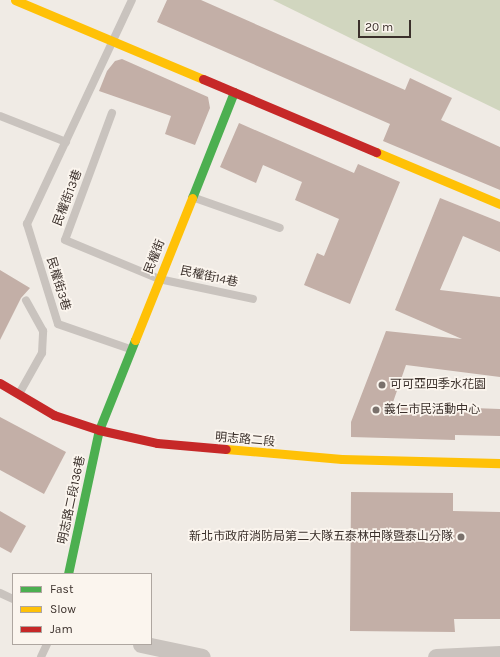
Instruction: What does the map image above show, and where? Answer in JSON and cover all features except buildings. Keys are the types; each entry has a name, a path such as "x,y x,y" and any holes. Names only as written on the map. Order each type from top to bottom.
{"street":[{"path":"15,0 500,204"},
{"name":"民權街","path":"100,430 234,92"},
{"name":"明志路二段","path":"0,383 54,415 100,430 157,443 233,451 342,459 500,463"},
{"name":"明志路二段136巷","path":"68,573 100,430"},
{"path":"146,645 202,657"},
{"path":"436,657 500,654"}],"lane":[{"path":"0,116 66,142 110,40 132,0"},
{"name":"民權街13巷","path":"112,113 65,240 159,279"},
{"name":"民權街3巷","path":"66,142 27,224 58,324 131,350"},
{"path":"192,197 280,228"},
{"name":"民權街14巷","path":"159,279 253,299"},
{"path":"19,395 42,353 43,331 26,300"},
{"path":"0,593 12,599"},
{"path":"41,657 47,645"}],"green space":[{"path":"273,0 500,0 500,111 405,65"}],"traffic: fast":[{"path":"192,198 234,92"},
{"path":"68,573 99,430 135,340"}],"traffic: slow":[{"path":"15,0 203,79"},
{"path":"376,152 500,204"},
{"path":"135,340 192,198"},
{"path":"226,449 342,459 500,463"}],"traffic: jam":[{"path":"203,79 376,152"},
{"path":"0,383 54,415 99,430 157,443 226,449"}],"place":[{"name":"可可亞四季水花園","path":"382,385"},
{"name":"義仁市民活動中心","path":"376,410"},
{"name":"新北市政府消防局第二大隊五泰林中隊暨泰山分隊","path":"461,537"}]}
